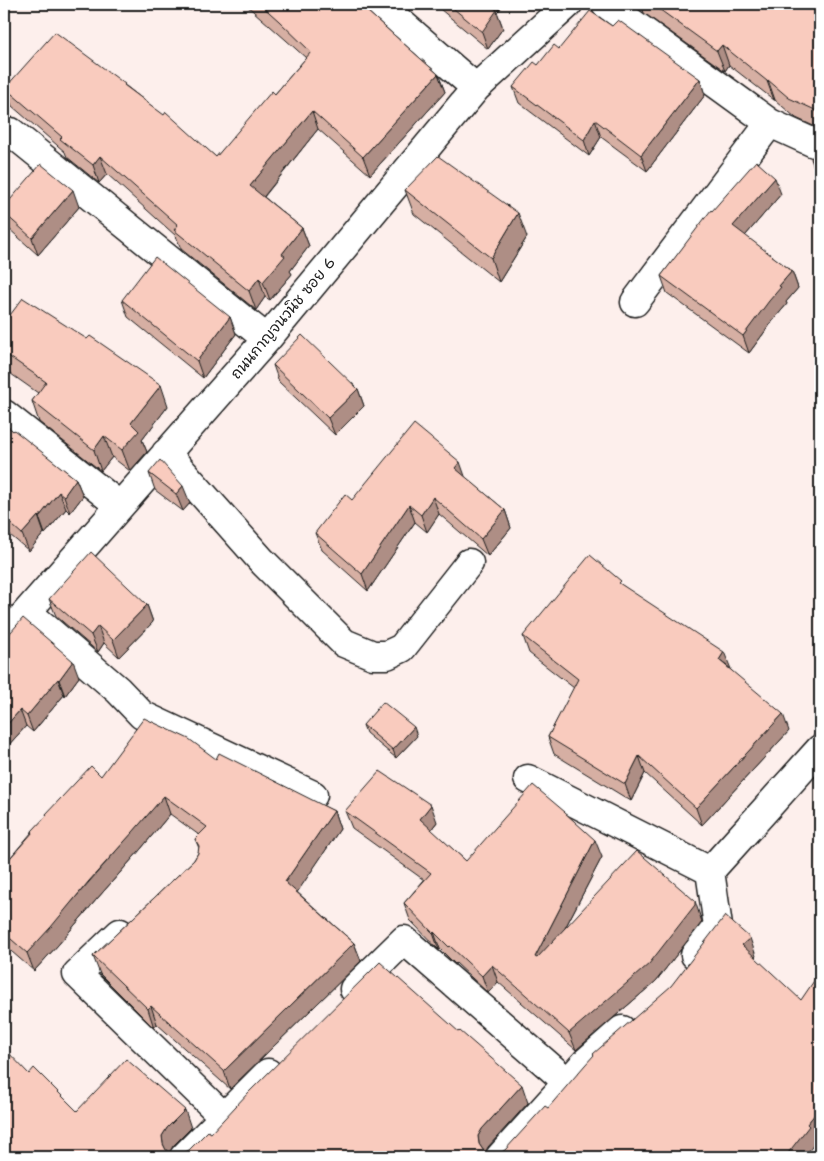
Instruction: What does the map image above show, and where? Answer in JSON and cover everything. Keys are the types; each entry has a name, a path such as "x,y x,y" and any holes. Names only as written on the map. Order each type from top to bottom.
{"street":[{"path":"379,4 476,88"},
{"name":"ถนนกาญจนวนิช ซอย 6","path":"4,638 267,339 476,88 568,4"},
{"path":"606,4 770,123 814,143"},
{"path":"635,302 770,123"},
{"path":"11,132 267,339"},
{"path":"4,414 120,506"},
{"path":"166,453 262,560 344,644 373,655 387,655 402,648 470,563"},
{"path":"27,612 118,690 142,715 313,795"},
{"path":"710,871 820,749"},
{"path":"528,779 710,871"},
{"path":"678,977 718,926 710,871"},
{"path":"140,914 76,974 224,1116"},
{"path":"335,1008 404,940 557,1073 567,1084"},
{"path":"500,1157 587,1061 638,1017"},
{"path":"184,1157 287,1055"}],"building":[{"path":"260,4 359,4 438,74 363,157 312,111 250,186 302,228 282,254 285,256 263,282 259,278 249,291 174,230 178,225 100,156 93,165 60,139 62,137 5,88 55,32 164,115 166,112 216,157 272,91 275,94 311,52"},
{"path":"448,4 488,4 497,10 482,32"},
{"path":"652,4 820,4 820,116 813,109 789,98 722,45 717,51"},
{"path":"590,11 612,26 618,20 700,79 641,155 595,120 584,140 513,87 534,62 538,65 554,45 559,49"},
{"path":"820,146 820,165 811,159"},
{"path":"438,156 518,213 491,258 405,190"},
{"path":"756,161 775,178 733,226 792,271 743,336 661,276 711,210"},
{"path":"41,164 73,190 32,238 4,213 4,207"},
{"path":"155,257 230,317 197,361 122,300"},
{"path":"23,298 87,339 90,336 161,385 131,423 139,431 122,450 104,436 94,450 32,401 46,382 4,353 4,323"},
{"path":"302,335 358,389 328,418 273,365"},
{"path":"4,424 76,479 64,496 59,492 39,517 22,534 4,518"},
{"path":"414,424 460,462 455,468 505,510 481,539 433,497 421,515 409,505 362,574 315,533 345,494 352,500"},
{"path":"160,460 183,486 176,494 149,473"},
{"path":"91,552 147,605 113,640 98,626 91,635 49,599"},
{"path":"590,555 621,581 619,583 724,652 719,660 783,714 696,808 639,756 625,784 548,737 578,679 523,636"},
{"path":"23,618 73,661 27,716 20,710 4,728 4,640"},
{"path":"383,702 414,727 393,750 363,725"},
{"path":"144,718 189,739 216,759 219,753 334,811 285,882 354,943 224,1071 151,1006 148,1009 93,956 194,860 198,853 199,846 195,839 207,827 164,796 27,953 4,933 4,865 46,814 91,766 101,776"},
{"path":"380,771 431,805 420,819 466,861 533,785 595,840 535,957 537,958 637,851 695,901 695,905 649,964 569,1033 492,965 482,976 433,933 404,903 431,873 345,811"},
{"path":"725,916 750,938 742,945 801,1000 820,972 820,1108 807,1124 809,1126 785,1157 4,1157 4,1048 29,1074 34,1068 77,1111 126,1059 185,1110 167,1128 162,1136 166,1150 173,1154 182,1154 189,1150 208,1131 211,1133 248,1093 380,962 522,1085 482,1129 478,1136 479,1144 483,1150 491,1155 499,1154 505,1150 545,1106 548,1108 593,1054 671,986"}]}
